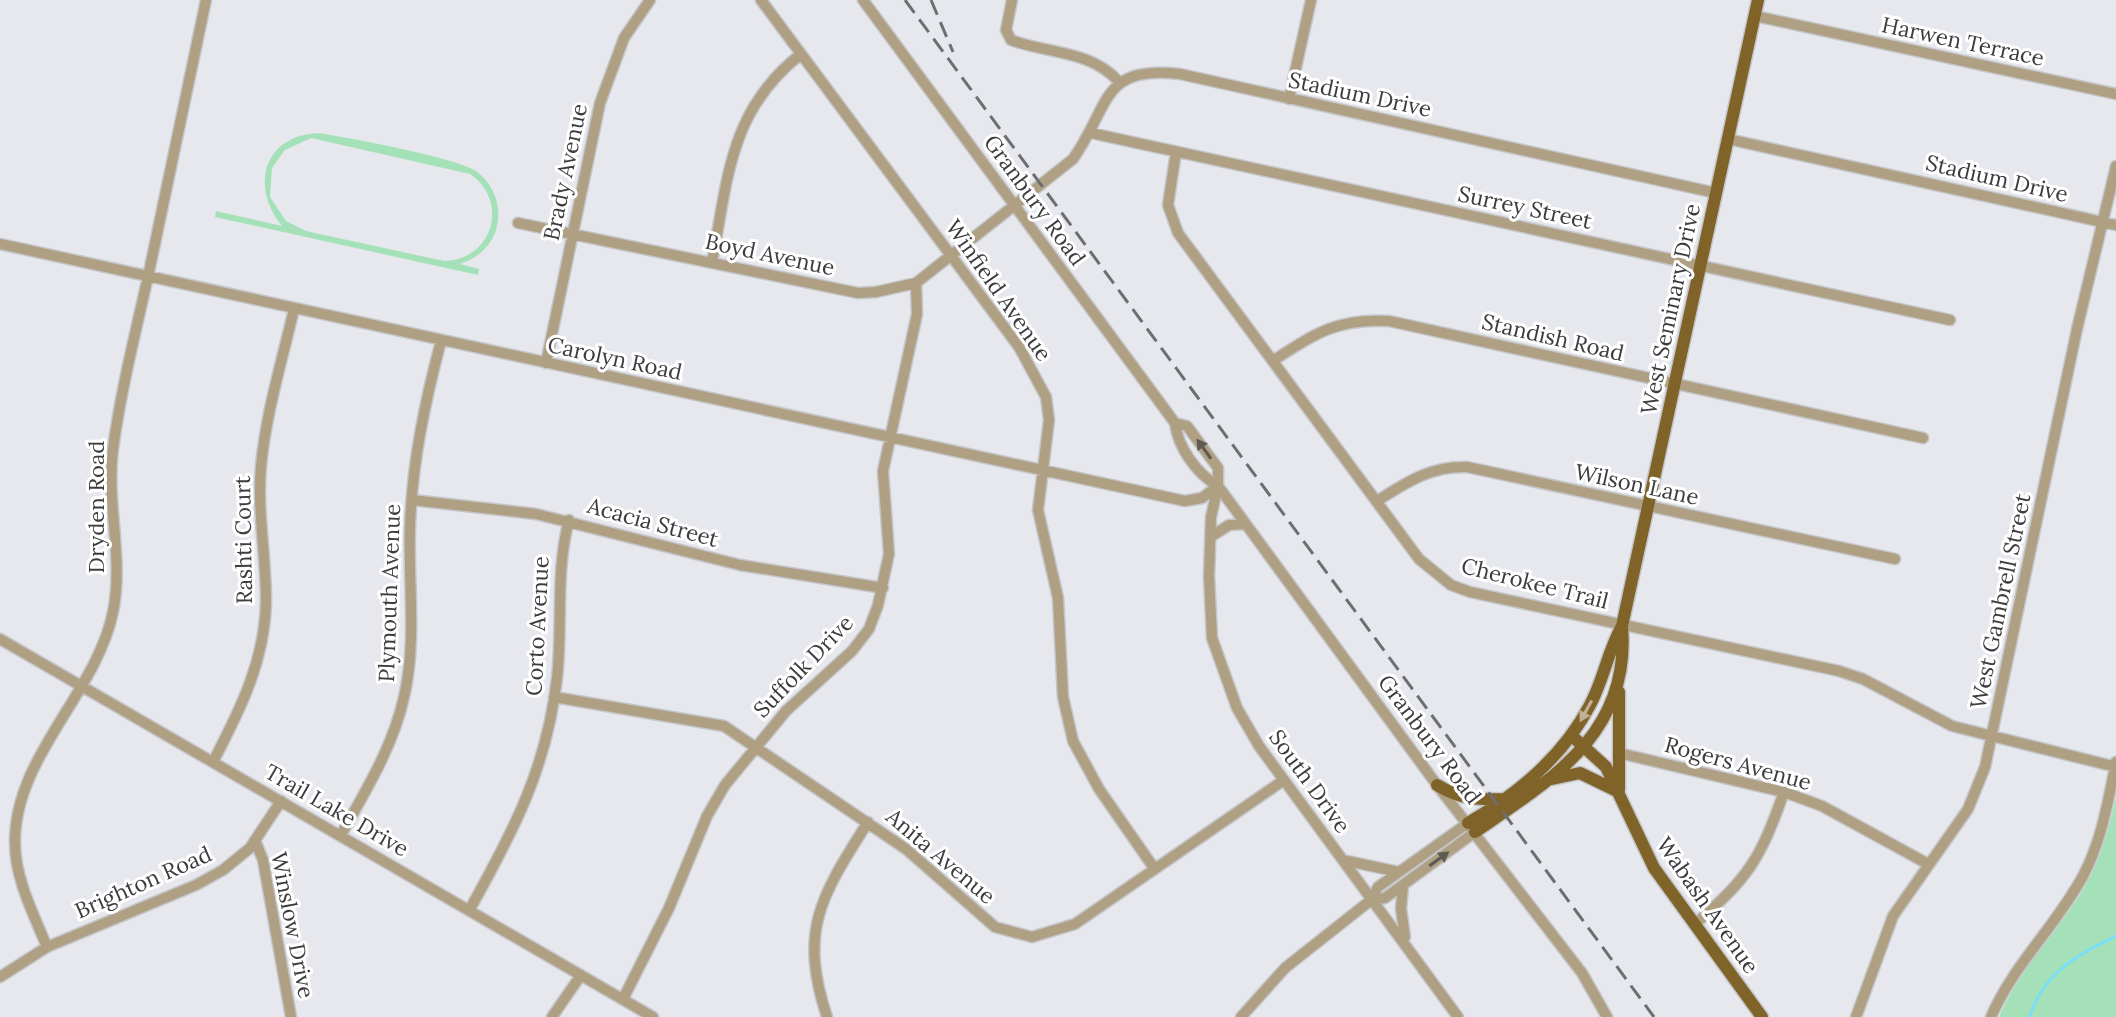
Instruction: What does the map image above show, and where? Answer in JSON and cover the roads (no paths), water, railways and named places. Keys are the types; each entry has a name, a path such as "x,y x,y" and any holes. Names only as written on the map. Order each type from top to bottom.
{"main road":[{"name":"West Seminary Drive","path":"1472,828 1547,780 1587,746 1604,719 1624,654 1622,626 1758,0"},
{"name":"West Seminary Drive","path":"1472,828 1572,736 1591,704 1607,653 1622,626"},
{"path":"1547,780 1580,773 1619,793 1619,675"},
{"name":"Wabash Avenue","path":"1572,736 1587,746 1606,767 1654,868 1762,1017"},
{"path":"1437,785 1454,795 1473,800 1507,799"}],"street":[{"name":"Dryden Road","path":"47,947 18,863 15,843 19,812 35,766 82,687 108,631 118,558 112,454 125,375 206,0"},
{"name":"Brady Avenue","path":"546,363 600,103 624,38 650,0"},
{"name":"Winfield Avenue","path":"761,0 1019,347 1046,397 1049,420 1038,510 1058,598 1063,697 1073,741 1099,789 1154,868"},
{"name":"Granbury Road","path":"863,0 1175,423 1177,439 1204,478 1218,486 1437,785 1582,973 1607,1017"},
{"path":"916,283 1073,159 1091,133 1111,89 1119,82 1102,65 1016,42 1007,36 1012,0"},
{"path":"1289,99 1311,0"},
{"name":"Harwen Terrace","path":"1755,16 2116,94"},
{"path":"712,262 735,146 765,86 801,54"},
{"name":"Stadium Drive","path":"1119,82 1143,72 1160,71 1716,193"},
{"name":"Surrey Street","path":"1091,133 1950,320"},
{"name":"Stadium Drive","path":"1728,139 2116,225"},
{"name":"Cherokee Trail","path":"1176,152 1168,205 1178,233 1419,559 1451,585 1622,626 1839,671 1863,679 1933,719 1992,737 2116,765"},
{"name":"West Gambrell Street","path":"1856,1017 1884,934 1928,864 1968,809 1979,786 1992,737 2077,329 2116,166"},
{"name":"Boyd Avenue","path":"518,223 858,293 916,283"},
{"name":"Carolyn Road","path":"0,244 1185,501 1202,498 1218,486"},
{"name":"Suffolk Drive","path":"623,999 669,908 707,816 754,745 852,651 869,629 883,588 889,554 883,471 917,314 916,283"},
{"name":"Rashti Court","path":"213,762 248,692 261,647 266,603 259,507 261,463 294,309"},
{"name":"Standish Road","path":"1274,360 1331,326 1362,320 1389,321 1923,438"},
{"name":"Plymouth Avenue","path":"341,835 381,763 405,694 410,651 412,500 423,418 441,341"},
{"name":"Granbury Road","path":"1175,423 1187,426 1218,468 1218,486"},
{"name":"Wilson Lane","path":"1377,501 1415,476 1452,467 1895,559"},
{"name":"South Drive","path":"1218,486 1211,517 1208,597 1218,663 1237,708 1284,780 1371,900 1409,946 1458,1017"},
{"name":"Acacia Street","path":"412,500 502,508 569,520 740,565 883,588"},
{"name":"Corto Avenue","path":"470,909 524,811 543,753 558,665 559,566 569,520"},
{"path":"1212,536 1229,525 1246,524"},
{"name":"Trail Lake Drive","path":"0,639 653,1017"},
{"name":"Anita Avenue","path":"554,697 724,726 906,849 995,927 1032,937 1075,924 1284,780"},
{"name":"Rogers Avenue","path":"1619,753 1784,792 1822,806 1928,864"},
{"path":"1991,1017 2021,962 2084,873 2100,833 2116,765"},
{"path":"1695,924 1733,891 1755,864 1784,792"},
{"name":"Brighton Road","path":"0,977 47,947 196,885 235,861 255,840 281,801"},
{"path":"827,1017 815,970 817,918 832,879 868,822"},
{"name":"West Seminary Drive","path":"1241,1017 1285,968 1371,900 1378,887 1472,828"},
{"name":"West Seminary Drive","path":"1371,900 1385,898 1403,886 1472,828"},
{"name":"Winslow Drive","path":"255,840 263,860 291,1017"},
{"path":"1343,860 1399,872"},
{"path":"1403,886 1402,928 1409,946"},
{"path":"552,1017 581,975"}],"waterway":[{"path":"2030,1017 2052,977 2075,958 2116,936"}],"railway":[{"path":"905,0 1654,1017"},
{"path":"931,0 953,52"}]}
